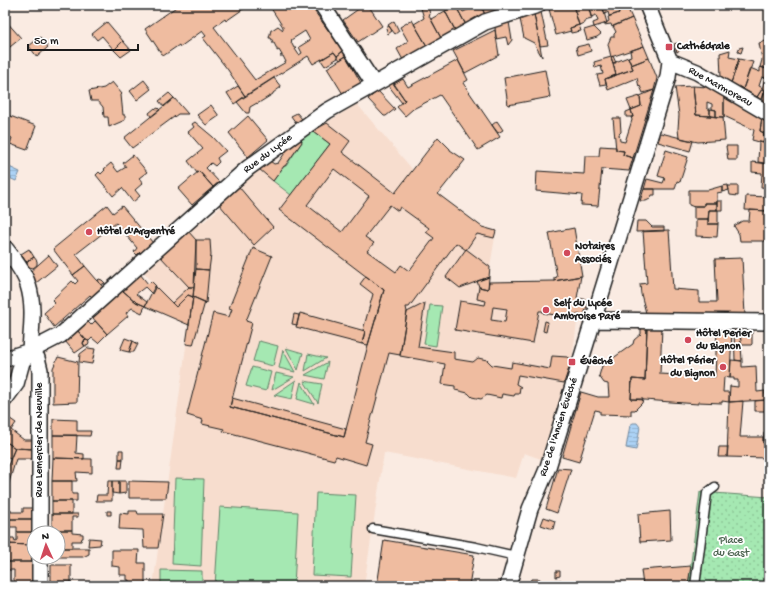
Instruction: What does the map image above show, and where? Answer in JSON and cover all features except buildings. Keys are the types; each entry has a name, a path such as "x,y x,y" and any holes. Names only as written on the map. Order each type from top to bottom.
{"street":[{"path":"322,5 374,84"},
{"name":"Rue du Lycée","path":"5,358 30,351 61,335 248,168 327,111 485,22 538,5"},
{"path":"647,5 670,61"},
{"name":"Rue Marmoreau","path":"670,61 697,72 769,114"},
{"name":"Rue de l'Ancien Évêché","path":"508,586 530,509 548,467 668,77 670,61"},
{"path":"5,248 28,284 33,312 30,351 22,362 16,384 5,399"},
{"path":"593,320 769,322"},
{"name":"Rue Lemercier de Neuville","path":"30,351 37,358 40,370 40,525"},
{"path":"40,565 40,586"}],"lane":[{"path":"695,586 707,493 715,487"},
{"path":"373,529 516,556"}],"shaded area":[{"path":"357,104 413,170 438,194 482,227 496,231 489,282 554,281 581,276 577,298 589,300 584,315 578,315 572,359 541,459 524,453 516,478 384,453 364,586 153,586 189,325 145,306 156,286 143,271 201,219 204,222 221,207 219,204 259,169 270,161 274,164 278,163 287,150 287,147"}],"green space":[{"path":"313,131 330,144 291,195 273,181 284,166 286,166 302,142 301,139"},
{"path":"430,305 442,306 436,346 424,344"},
{"path":"259,341 278,346 273,366 253,361"},
{"path":"286,348 303,353 298,370"},
{"path":"283,350 295,372 279,368"},
{"path":"308,354 326,358 305,371"},
{"path":"328,362 324,379 305,375"},
{"path":"252,367 271,372 266,391 246,386"},
{"path":"276,373 294,377 272,390"},
{"path":"296,380 292,399 274,395"},
{"path":"304,381 322,384 318,403"},
{"path":"301,382 314,404 297,399"},
{"path":"175,478 204,479 201,566 172,564"},
{"name":"Place du Gast","path":"700,492 769,497 769,586 688,586"},
{"path":"316,493 356,495 351,577 312,575"},
{"path":"220,507 298,512 294,586 215,586"},
{"path":"161,570 202,571 202,586 161,586"}],"water":[{"path":"5,165 20,172 16,181 5,176"},
{"path":"637,423 640,427 636,450 626,448 630,425"}],"place":[{"name":"Cathédrale","path":"669,47"},
{"name":"Hôtel d'Argentré","path":"89,232"},
{"name":"Notaires Associés","path":"567,253"},
{"name":"Self du Lycée Ambroise Paré","path":"546,310"},
{"name":"Hôtel Perier du Bignon","path":"688,340"},
{"name":"Évêché","path":"572,362"},
{"name":"Hôtel Périer du Bignon","path":"723,367"}]}
